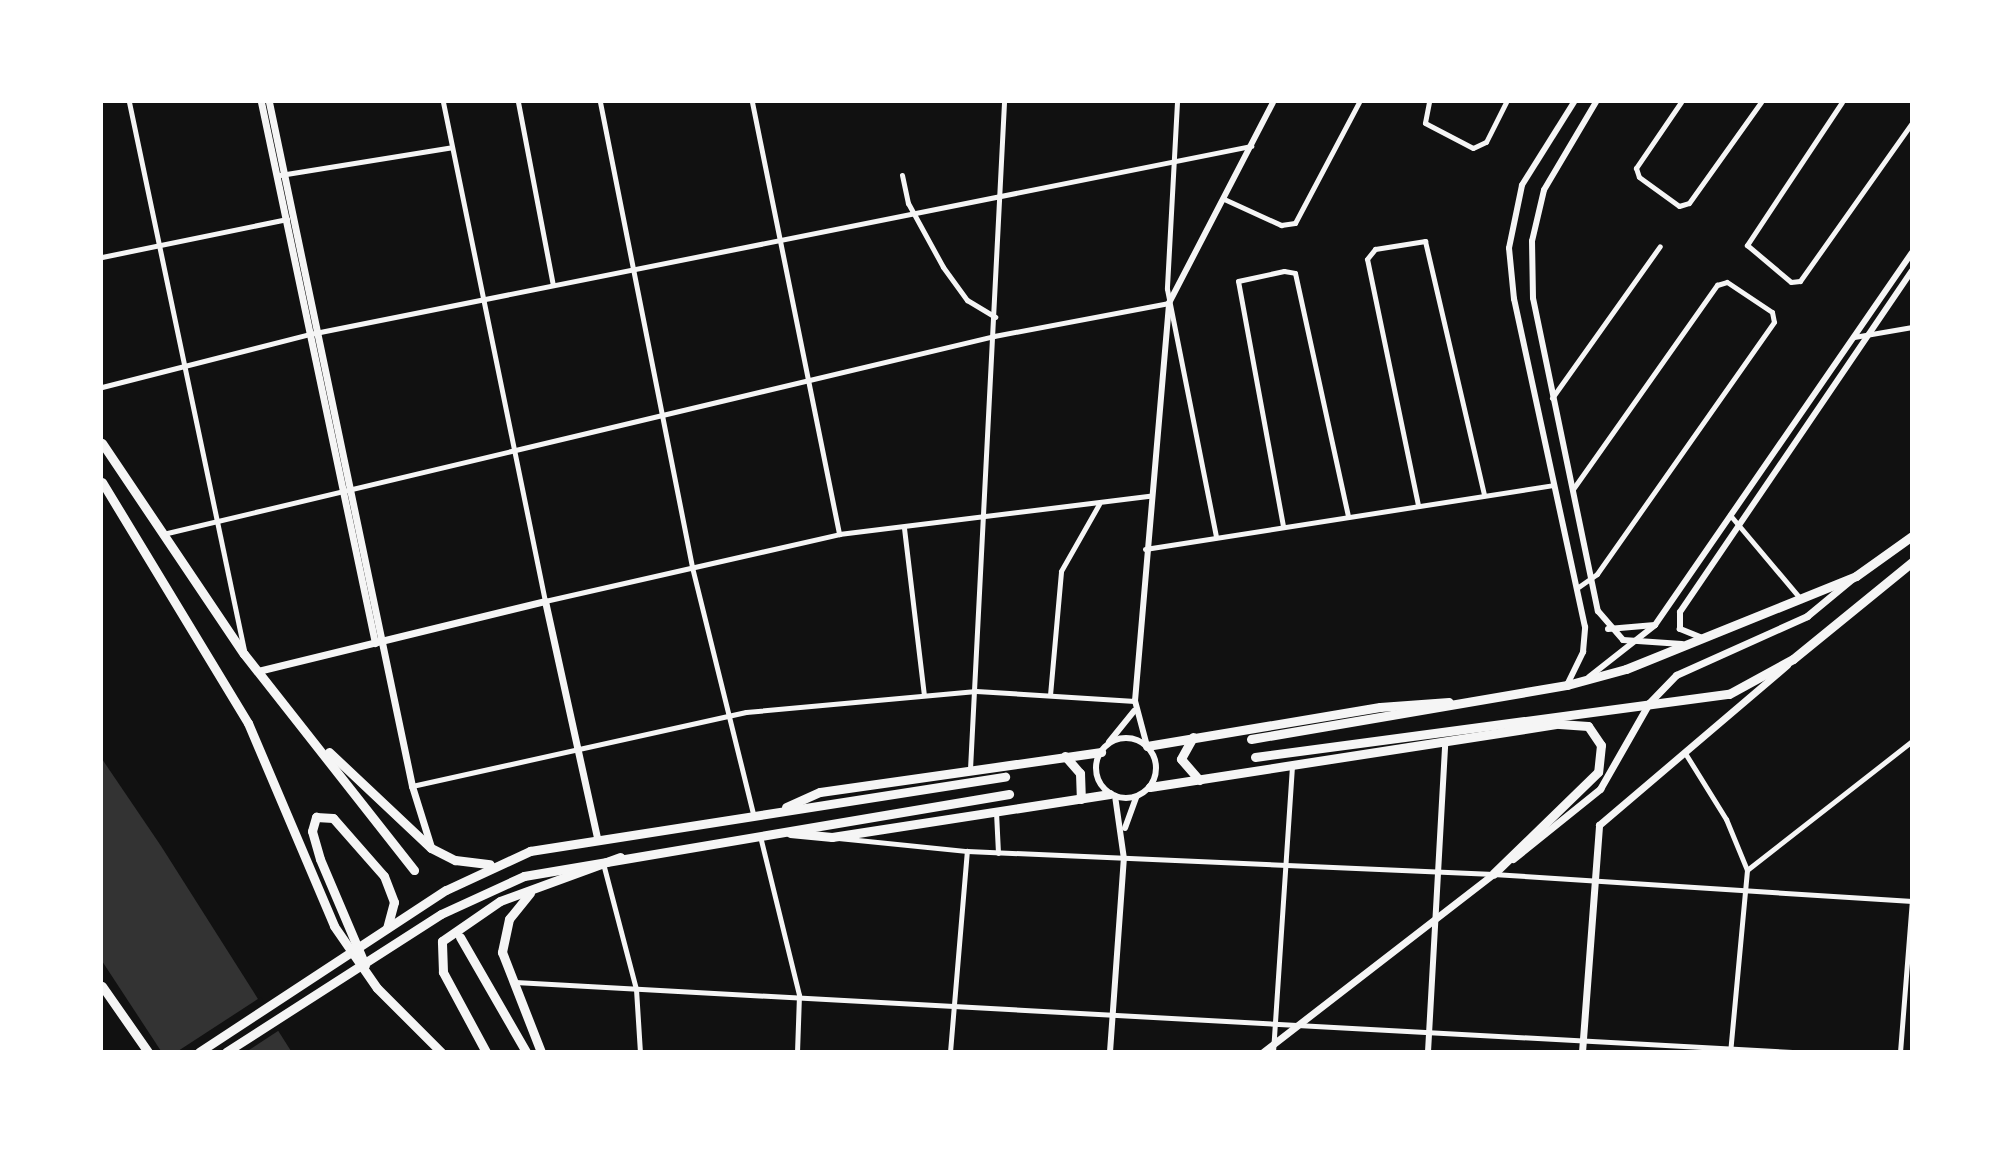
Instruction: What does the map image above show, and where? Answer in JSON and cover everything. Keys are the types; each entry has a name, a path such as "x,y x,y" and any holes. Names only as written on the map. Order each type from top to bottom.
{"highway":[{"path":"102,443 159,535 244,654 414,870"},
{"path":"102,482 248,723 326,912 377,988 441,1052"},
{"path":"1251,739 1582,682 1702,638 1856,576 1912,536"},
{"path":"1255,757 1525,717 1718,698 1793,659 1912,562"},
{"path":"1147,746 1197,734 1422,702 1457,704"},
{"path":"1525,717 1545,727"},
{"path":"1449,743 1489,722"},
{"path":"1150,787 1292,768 1545,727 1588,726 1598,737 1602,761 1582,792 1493,874"},
{"path":"307,732 431,848 455,860 493,864"},
{"path":"1197,734 1181,756 1199,780"},
{"path":"782,810 820,792 1103,749"},
{"path":"1065,756 1080,774 1081,799"},
{"path":"199,1052 387,928 493,864 597,836 1005,777"},
{"path":"226,1052 376,955 496,886 622,856 1009,794"},
{"path":"785,832 832,837 1113,795"},
{"path":"377,988 327,881 312,831 316,817 332,818 388,883 394,902 387,928"},
{"path":"486,1052 443,972 440,948 447,934 486,909 604,867 622,856"},
{"path":"534,890 514,908 504,930 512,982 541,1052"},
{"path":"460,937 526,1052"},
{"path":"102,986 148,1052"}],"main road":[{"path":"261,102 281,175"},
{"path":"268,102 378,642 412,786 431,848"},
{"path":"1263,1052 1273,1047 1301,1022 1580,809 1606,780 1666,684 1699,662 1795,623 1856,576"},
{"path":"258,671 545,601 597,836"},
{"path":"1582,1052 1592,883 1602,819 1685,753 1793,659"}],"street":[{"path":"129,102 244,654"},
{"path":"443,102 512,452 545,601 839,534 1099,505 1150,496"},
{"path":"518,102 554,285"},
{"path":"600,102 660,417 692,567 753,814"},
{"path":"752,102 839,534"},
{"path":"970,769 986,518 1004,102"},
{"path":"1110,1052 1125,828 1136,797 1150,787 1156,763 1134,711 1145,549 1169,303 1172,160 1177,102"},
{"path":"1216,537 1169,303 1273,102"},
{"path":"1224,199 1280,225 1300,218 1359,102"},
{"path":"1429,102 1423,119 1477,148 1506,102"},
{"path":"1567,685 1586,641 1577,588 1553,485 1509,248 1521,185 1574,102"},
{"path":"1597,102 1551,173 1534,233 1533,298 1590,581 1607,629 1639,643 1686,644"},
{"path":"1681,102 1636,167 1639,177 1683,206 1761,102"},
{"path":"1842,102 1747,245 1797,283 1912,123"},
{"path":"102,387 314,333 1000,192 1251,146"},
{"path":"281,175 452,147"},
{"path":"902,175 912,210 967,300 995,317"},
{"path":"102,257 290,218"},
{"path":"1418,505 1368,253 1425,241 1484,495"},
{"path":"1552,398 1660,246"},
{"path":"1582,682 1639,643 1655,625 1912,253"},
{"path":"1702,638 1684,633 1678,617 1912,271"},
{"path":"1283,526 1237,281 1294,273 1348,516"},
{"path":"1572,491 1720,282 1775,317 1590,581 1577,588"},
{"path":"159,535 994,336 1169,303"},
{"path":"1854,337 1912,327"},
{"path":"1544,439 1560,436"},
{"path":"1145,549 1553,485"},
{"path":"1050,695 1060,571 1099,505"},
{"path":"1730,515 1799,597"},
{"path":"904,528 924,695"},
{"path":"1607,629 1655,625"},
{"path":"412,786 727,714 976,691 1135,701"},
{"path":"1125,828 1113,795 1097,777 1103,749 1134,711"},
{"path":"1103,749 1127,738 1147,746"},
{"path":"1730,1050 1740,890 1747,870 1912,741"},
{"path":"1428,1052 1436,874 1449,743"},
{"path":"1685,753 1726,819 1747,870"},
{"path":"1273,1047 1292,768"},
{"path":"1113,795 1136,797"},
{"path":"996,812 998,853"},
{"path":"760,835 799,995 797,1052"},
{"path":"832,837 998,853 1286,868 1493,874 1592,883 1911,901 1900,1052"},
{"path":"950,1052 967,851"},
{"path":"604,867 636,989 640,1052"},
{"path":"512,982 1301,1022 1429,1032 1583,1038 1730,1050 1792,1052"}],"shaded area":[{"path":"102,759 161,846 291,1051 161,1051 102,961"}],"pier":[{"path":"261,997 281,1029 246,1052 178,1051"}]}
